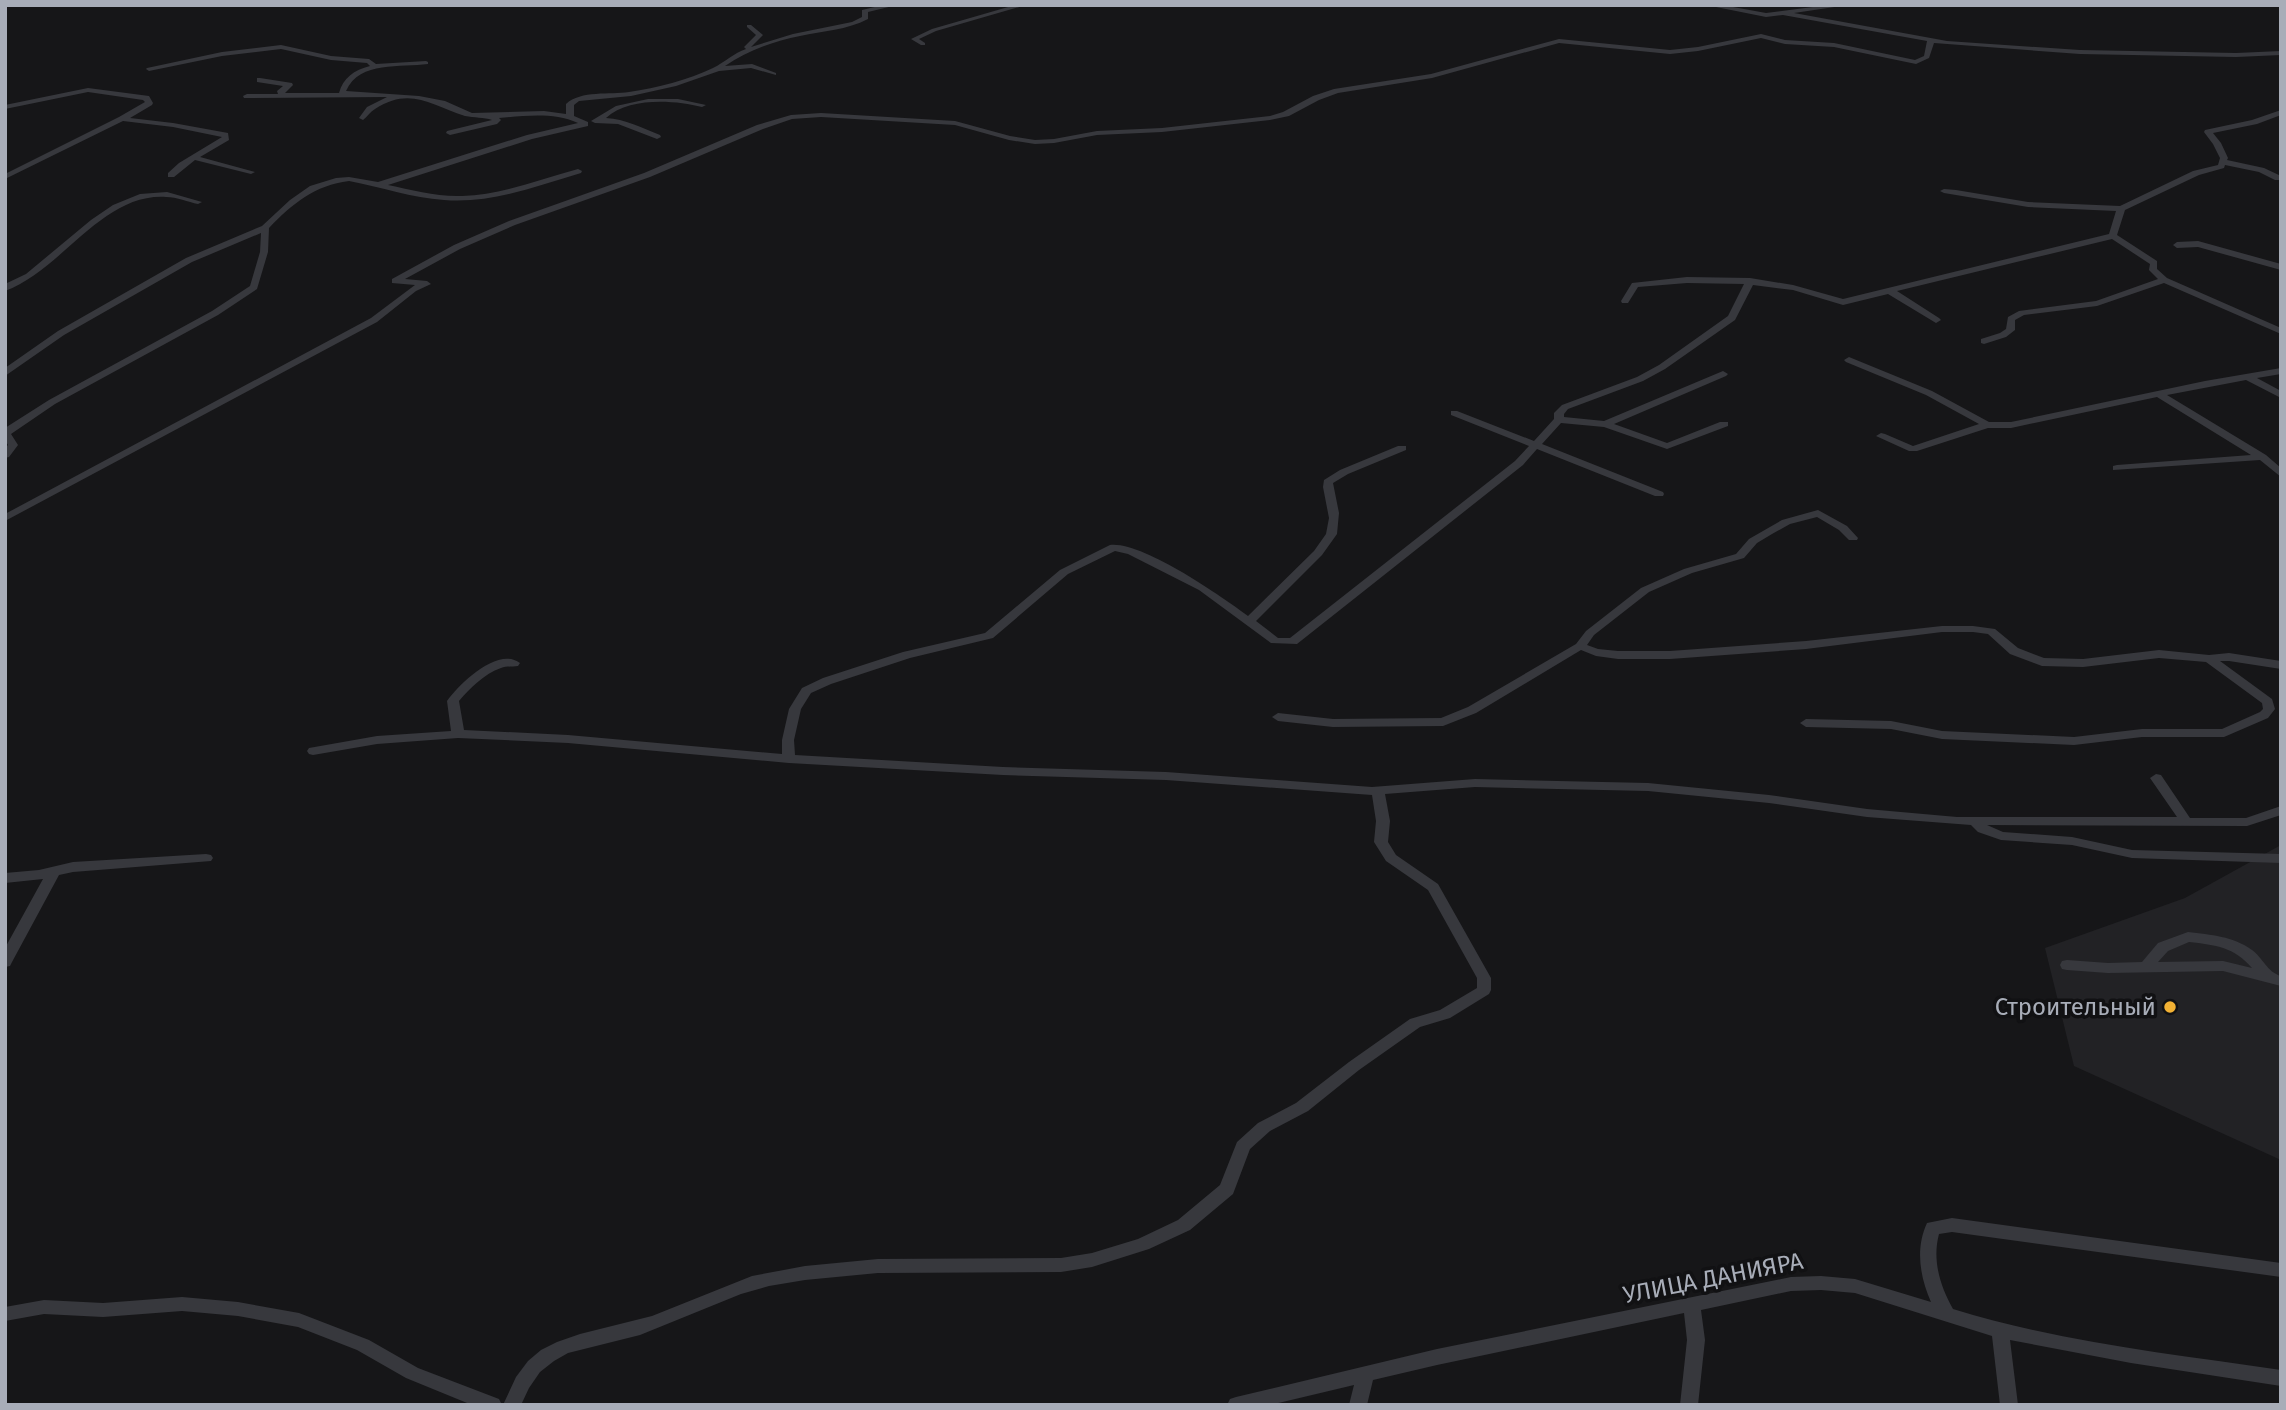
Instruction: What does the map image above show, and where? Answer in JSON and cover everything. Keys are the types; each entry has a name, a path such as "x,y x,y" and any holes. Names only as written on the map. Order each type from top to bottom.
{"street":[{"path":"738,54 795,35 854,24 866,18 864,11 894,5"},
{"path":"923,44 914,39 934,30 1024,5"},
{"path":"1709,5 1760,15 1845,5"},
{"path":"1786,14 1931,40 2080,52 2236,55 2281,53"},
{"path":"717,69 760,35 749,26"},
{"path":"5,518 374,320 413,289 427,284 395,281 457,247 559,204 647,175 777,121 821,115 955,123 1022,141 1054,141 1097,133 1162,130 1270,118 1286,114 1316,98 1337,91 1432,76 1495,61 1530,47 1559,41 1670,52 1761,36 1774,40 1835,45 1916,62 1927,57 1931,40"},
{"path":"149,69 222,54 290,47 331,58 369,61 374,66"},
{"path":"361,66 426,63"},
{"path":"349,95 342,89 349,80 374,66"},
{"path":"570,117 570,104 577,99 631,94 670,85 717,69 752,66 774,74"},
{"path":"260,80 289,85 281,91 282,96"},
{"path":"670,85 688,89"},
{"path":"5,107 88,90 146,97 157,94"},
{"path":"247,96 398,96 442,103 471,115 526,113 570,117 584,125"},
{"path":"363,118 370,109 398,96"},
{"path":"5,177 147,105 149,100 146,97"},
{"path":"380,184 530,137 584,125 599,120 610,110 656,100 702,105"},
{"path":"2224,162 2217,143 2208,132 2254,122 2281,112"},
{"path":"450,133 494,122 497,120 493,116"},
{"path":"122,119 225,135 226,138 220,143 171,175"},
{"path":"599,120 639,126 657,137"},
{"path":"195,158 251,172"},
{"path":"2224,162 2260,170 2278,178"},
{"path":"1944,191 1976,194 2043,207 2105,206 2121,209 2196,173 2221,166 2224,162"},
{"path":"5,373 61,333 189,260 265,228 295,197 321,184 349,179 421,195 468,198 523,187 578,171"},
{"path":"9,288 43,264 84,228 142,195 164,194 198,202"},
{"path":"2113,236 2121,209"},
{"path":"5,454 13,446 6,432 52,402 215,313 254,287 264,252 265,228"},
{"path":"1625,301 1635,285 1750,281 1815,292 1843,302 2113,236 2154,263 2153,270 2164,281 2281,331"},
{"path":"2177,245 2197,244 2281,267"},
{"path":"789,759 788,740 795,709 806,691 827,681 907,655 989,636 1065,572 1114,547 1132,551 1203,589 1275,641 1293,642 1519,463 1537,446 1559,419 1559,412 1565,407 1652,373 1732,318 1750,281"},
{"path":"1984,341 2010,330 2011,319 2022,313 2097,303 2164,281"},
{"path":"1890,291 1936,320"},
{"path":"1849,360 1929,393 1987,425"},
{"path":"1881,436 1913,449 1987,425 2011,425 2279,369"},
{"path":"1605,424 1723,374"},
{"path":"2246,376 2281,395"},
{"path":"2161,395 2262,457 2281,474"},
{"path":"1454,413 1659,494"},
{"path":"1559,419 1605,424 1667,446 1724,424"},
{"path":"1247,622 1263,611 1274,595 1310,562 1334,527 1335,504 1329,493 1328,482 1344,472 1402,448"},
{"path":"2117,468 2262,457"},
{"path":"1278,717 1333,723 1444,722 1472,710 1580,646 1590,633 1645,590 1688,571 1740,556 1753,541 1786,522 1818,513 1853,538"},
{"path":"1580,646 1618,655 1670,655 1806,645 1942,629 1973,629 1991,631 2014,652 2042,662 2082,663 2160,654 2209,659 2229,657 2281,664"},
{"path":"1806,723 1891,725 1942,735 2074,741 2142,733 2224,733 2264,715 2269,709 2268,702 2209,659"},
{"path":"458,734 453,701 462,689 483,672 505,662 514,663"},
{"path":"313,751 377,740 458,734 569,739 789,759 1003,771 1166,776 1378,790 1475,783 1648,787 1769,799 1867,813 1975,822 2246,822 2281,810"},
{"path":"2156,778 2186,821"},
{"path":"512,1405 537,1360 565,1346 642,1327 728,1290 816,1271 1061,1265 1143,1244 1184,1225 1227,1189 1243,1146 1264,1128 1302,1107 1415,1023 1445,1014 1484,990 1484,978 1433,887 1391,858 1381,842 1383,821 1378,790"},
{"path":"1975,822 1983,829 2001,836 2072,841 2132,854 2281,859"},
{"path":"5,878 73,867 206,858"},
{"path":"5,962 54,871"},
{"path":"2146,967 2163,947 2188,937 2223,941 2248,954 2275,980"},
{"path":"2067,965 2223,966 2275,980"},
{"path":"1946,1312 1939,1303 1927,1254 1928,1238 1933,1228 1952,1225 2281,1270"},
{"name":"УЛИЦА ДАНИЯРА","path":"1236,1405 1365,1374 1791,1284 1821,1283 1856,1286 2000,1331 2281,1378"},
{"path":"5,1314 44,1307 103,1310 182,1304 238,1309 299,1320 363,1345 412,1373 494,1405"},
{"path":"1689,1405 1696,1339 1692,1305"},
{"path":"2000,1331 2010,1405"},
{"path":"1358,1405 1365,1374"}],"shaded area":[{"name":"Строительный","path":"2281,845 2281,1160 2074,1066 2045,948 2185,898"}],"place":[{"name":"Строительный","path":"2170,1007"}]}
